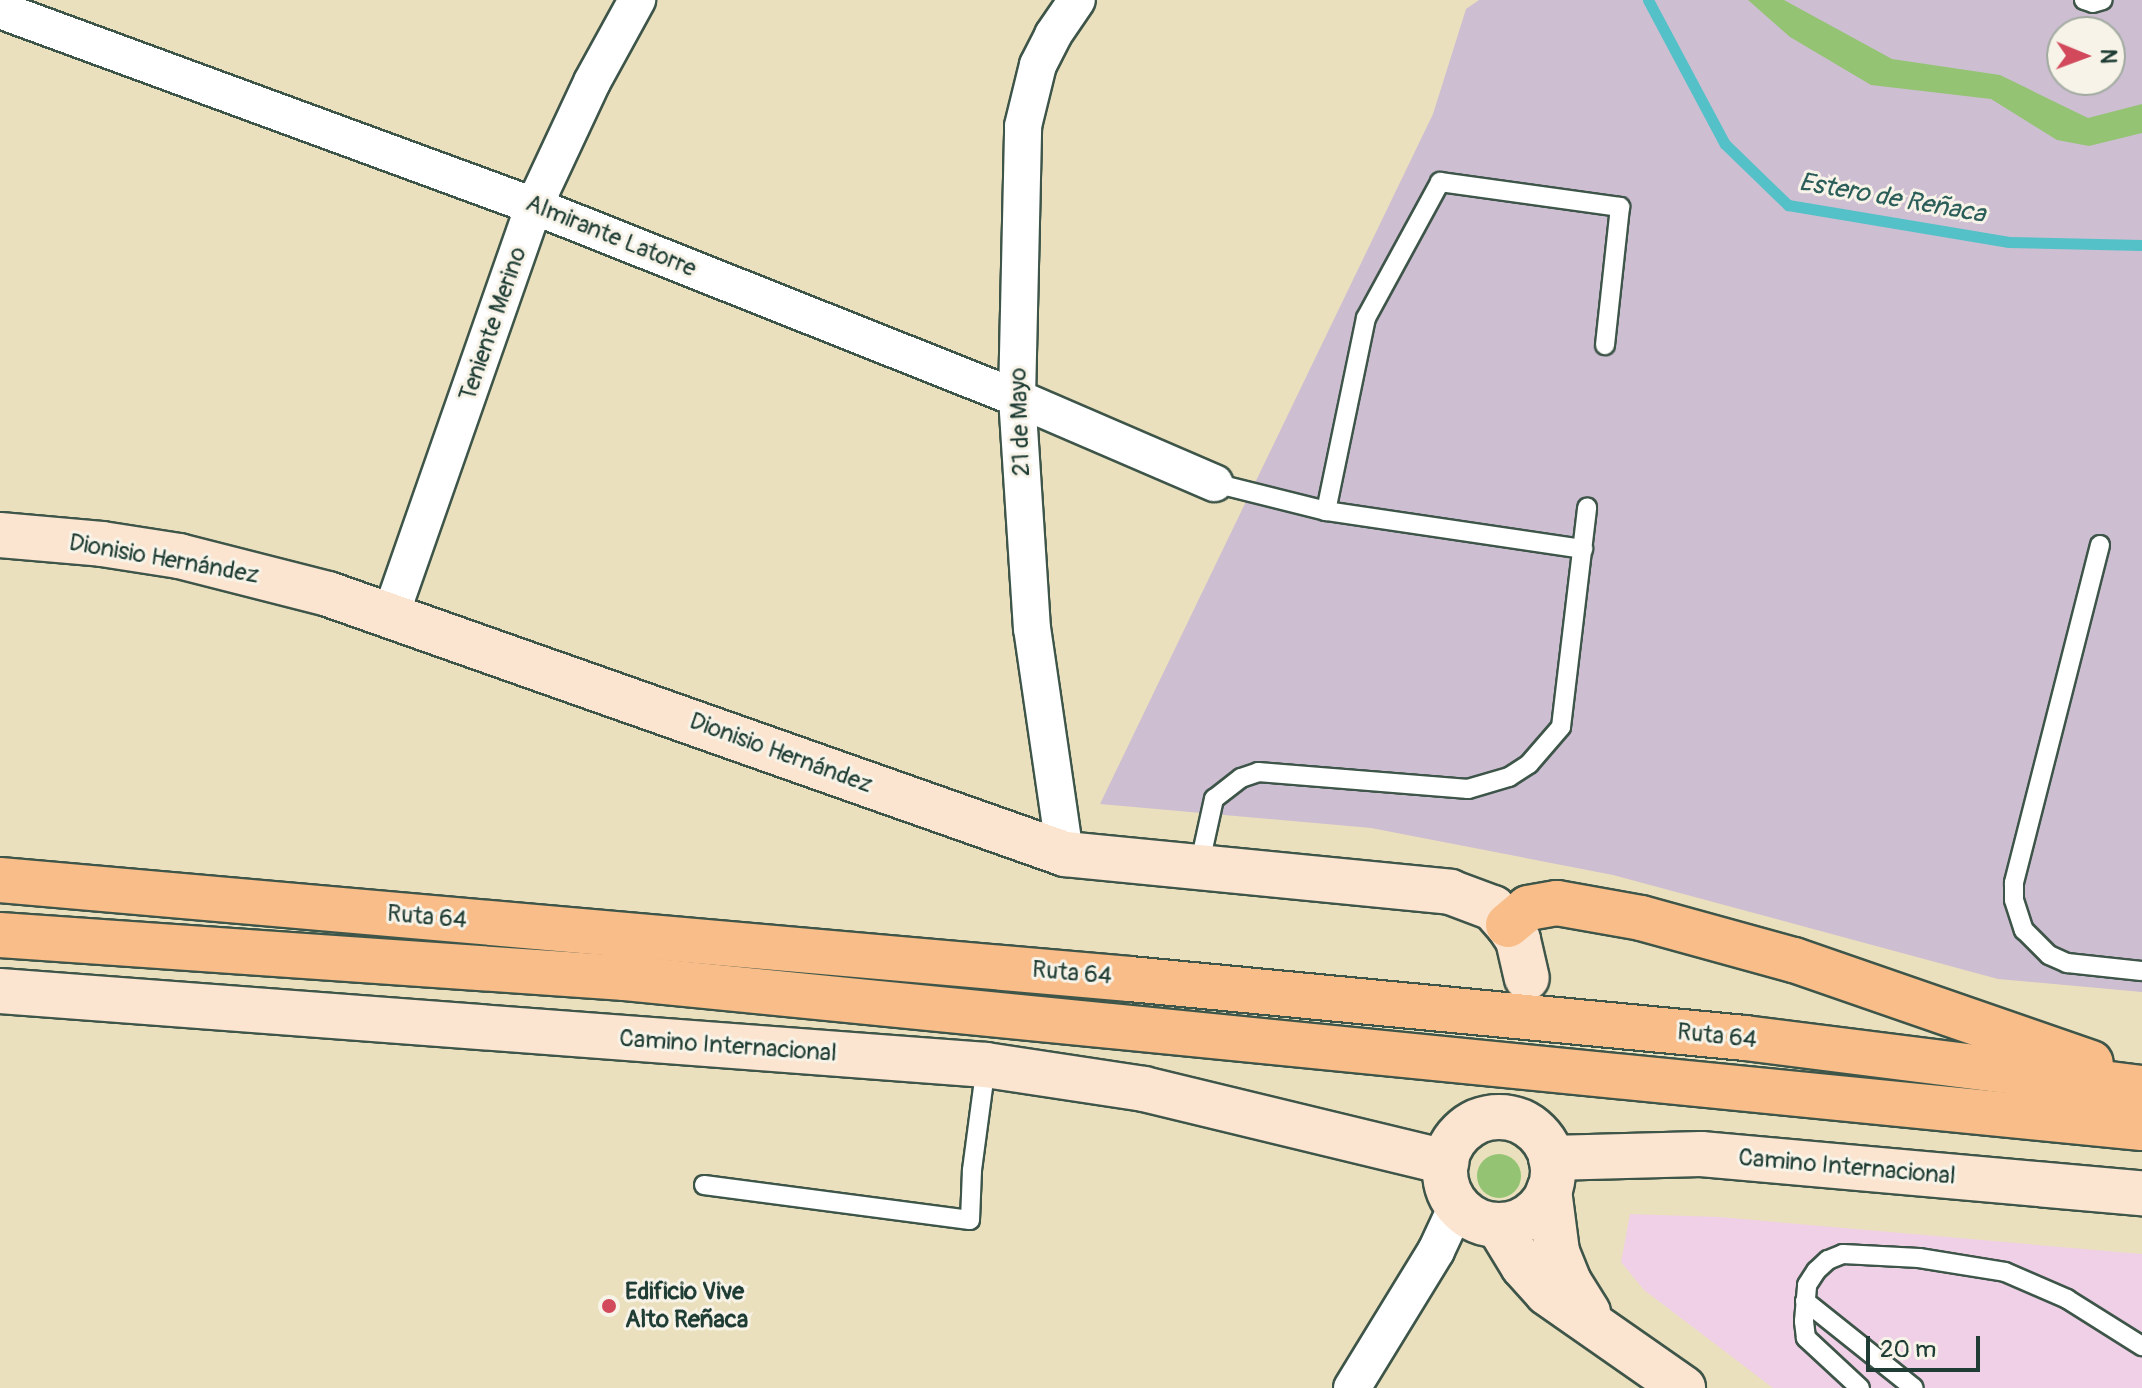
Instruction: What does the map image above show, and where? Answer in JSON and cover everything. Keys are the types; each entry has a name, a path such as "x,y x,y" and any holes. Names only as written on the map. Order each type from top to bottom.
{"highway":[{"name":"Ruta 64","path":"0,880 1114,977 1745,1038 2142,1088"},
{"path":"1508,925 1528,908 1557,903 1641,918 1794,960 2142,1081"},
{"name":"Ruta 64","path":"0,935 625,978 2142,1128"}],"main road":[{"name":"Dionisio Hernández","path":"0,535 102,544 179,556 254,573 391,614 1065,854 1450,892 1493,908 1508,925"},
{"path":"1508,925 1518,940 1527,978"},
{"name":"Camino Internacional","path":"0,991 986,1065 1144,1089 1446,1162"},
{"path":"1495,1117 1540,1140 1541,1205 1529,1216 1498,1225 1469,1216 1457,1206 1445,1177 1446,1162 1451,1145 1462,1131 1478,1121 1495,1117"},
{"path":"1540,1140 1557,1252 1585,1309 1606,1333"},
{"name":"Camino Internacional","path":"1540,1140 2142,1193"},
{"path":"1498,1225 1523,1266 1547,1293 1683,1388"}],"street":[{"name":"Teniente Merino","path":"391,614 534,206 592,82 637,0"},
{"name":"21 de Mayo","path":"1065,854 1032,629 1017,398 1023,126 1038,65 1053,35 1077,0"},
{"name":"Almirante Latorre","path":"0,10 534,206 1017,398 1214,483"},
{"path":"1352,1388 1436,1251 1457,1206"}],"lane":[{"path":"2084,0 2093,3 2103,0"},
{"path":"1326,511 1366,318 1440,182 1620,207 1605,345"},
{"path":"1214,483 1326,511 1583,549"},
{"path":"1199,867 1214,799 1241,778 1277,771 1468,789 1509,777 1529,764 1561,727 1587,508"},
{"path":"2100,545 2014,883 2014,900 2024,930 2049,955 2076,964 2142,971"},
{"path":"704,1185 970,1220 972,1170 986,1065"},
{"path":"1860,1388 1806,1338 1807,1285 1828,1260 1843,1254 1962,1263 2036,1284 2067,1299 2142,1346"},
{"path":"1805,1301 1914,1388"}],"shaded area":[{"path":"1479,0 2142,0 2142,992 1998,979 1613,875 1371,828 1100,804 1433,114 1466,9"},
{"path":"1630,1214 1719,1217 2142,1254 2142,1388 1773,1388 1644,1290 1621,1262"}],"green space":[{"path":"1748,0 1784,0 1892,59 2000,75 2088,118 2142,104 2142,133 2089,146 2057,140 1991,99 1871,85 1790,37"},
{"path":"1499,1154 1514,1161 1521,1176 1514,1191 1499,1198 1484,1191 1477,1176 1484,1161"}],"waterway":[{"name":"Estero de Reñaca","path":"1648,0 1725,144 1788,205 2009,242 2142,245"}],"place":[{"name":"Edificio Vive Alto Reñaca","path":"609,1306"}]}
